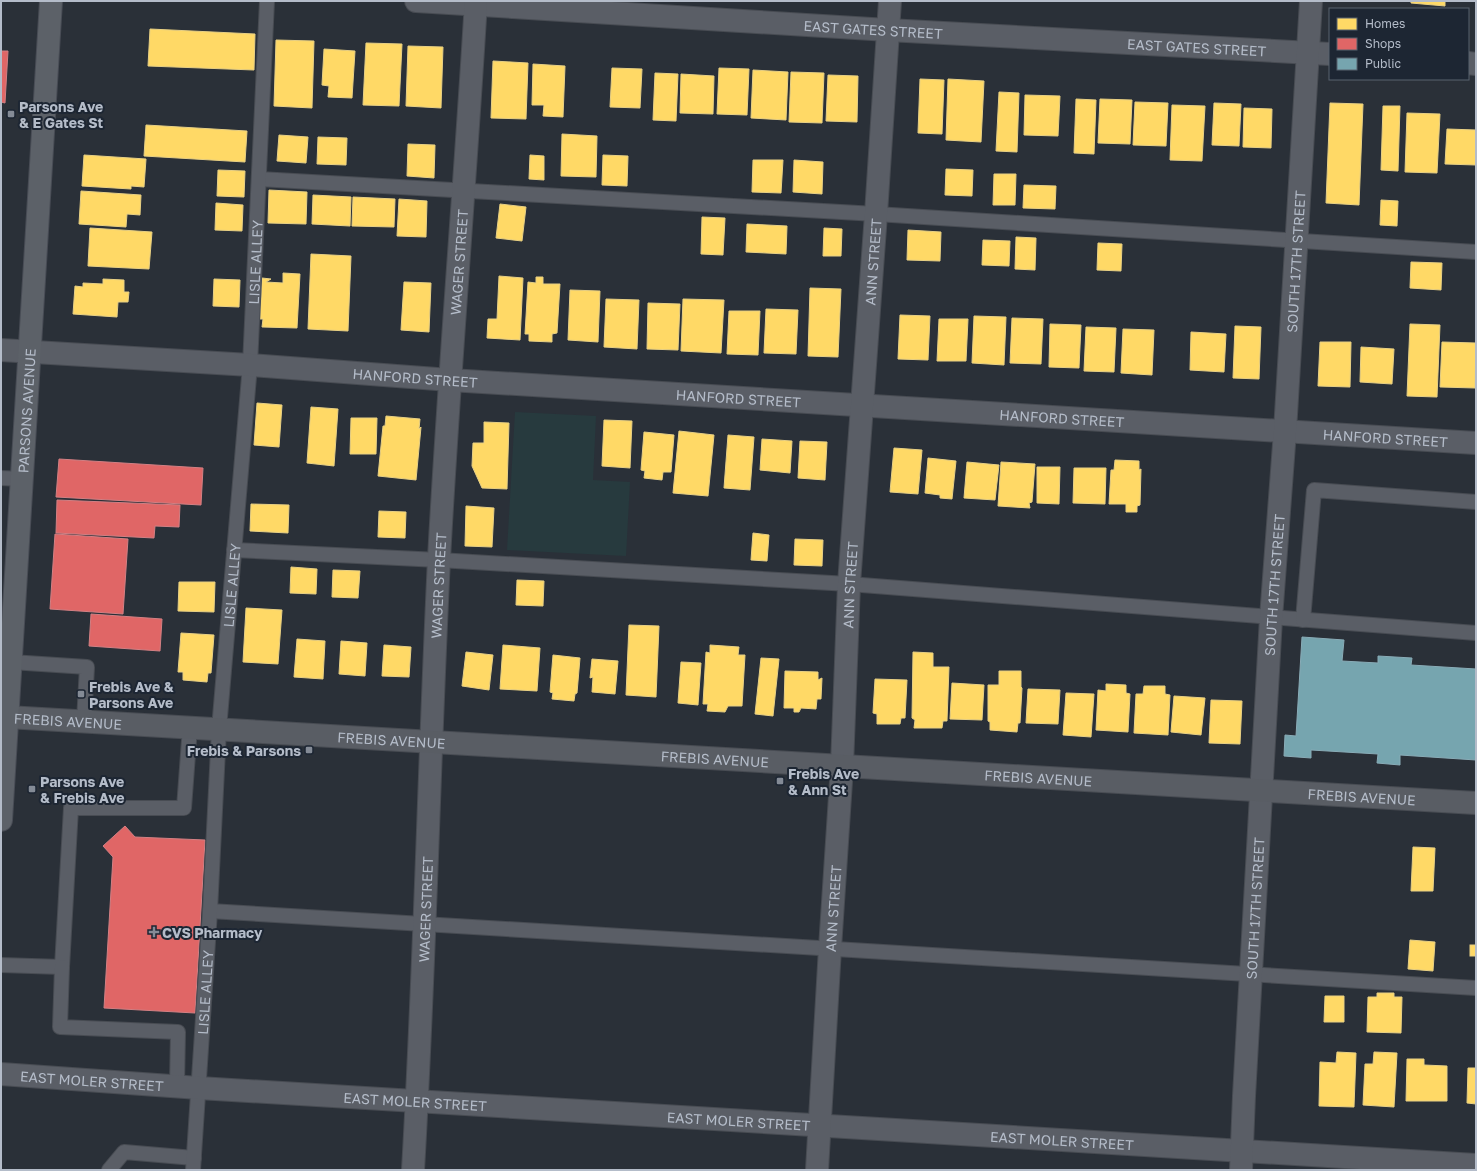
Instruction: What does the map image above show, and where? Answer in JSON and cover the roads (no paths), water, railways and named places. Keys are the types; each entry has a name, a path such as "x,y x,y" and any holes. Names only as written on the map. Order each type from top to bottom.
{"main road":[{"name":"PARSONS AVENUE","path":"1,806 4,717 11,662 11,479 29,352 51,1"},
{"name":"FREBIS AVENUE","path":"4,717 1476,803"}],"street":[{"name":"EAST GATES STREET","path":"416,1 476,3 888,30 1329,54"},
{"name":"ANN STREET","path":"817,1170 842,766 849,584 890,1"},
{"name":"SOUTH 17TH STREET","path":"1242,1161 1244,1096 1271,618 1285,431 1311,1"},
{"name":"WAGER STREET","path":"413,1170 439,560 476,3"},
{"name":"HANFORD STREET","path":"1,350 450,380 1476,443"},
{"name":"EAST MOLER STREET","path":"1,1074 177,1085 199,1088 820,1125 1242,1161 1476,1165"}],"lane":[{"name":"LISLE ALLEY","path":"193,1164 210,911 219,729 250,366 268,1"},
{"path":"259,179 876,214 1476,252"},
{"path":"1303,620 1314,490 1476,502"},
{"path":"234,550 439,560 849,584 1476,633"},
{"path":"11,662 87,667 84,721"},
{"path":"177,1085 178,1032 60,1027 62,967 71,808 184,808 190,727"},
{"path":"210,911 1476,988"},
{"path":"1,965 62,967"},
{"path":"109,1170 124,1152 193,1164"}],"place":[{"name":"Parsons Ave & E Gates St","path":"11,114"},
{"name":"Frebis Ave & Parsons Ave","path":"81,694"},
{"name":"Frebis & Parsons","path":"309,750"},
{"name":"Frebis Ave & Ann St","path":"780,781"},
{"name":"Parsons Ave & Frebis Ave","path":"32,789"},
{"name":"CVS Pharmacy","path":"154,932"}]}
